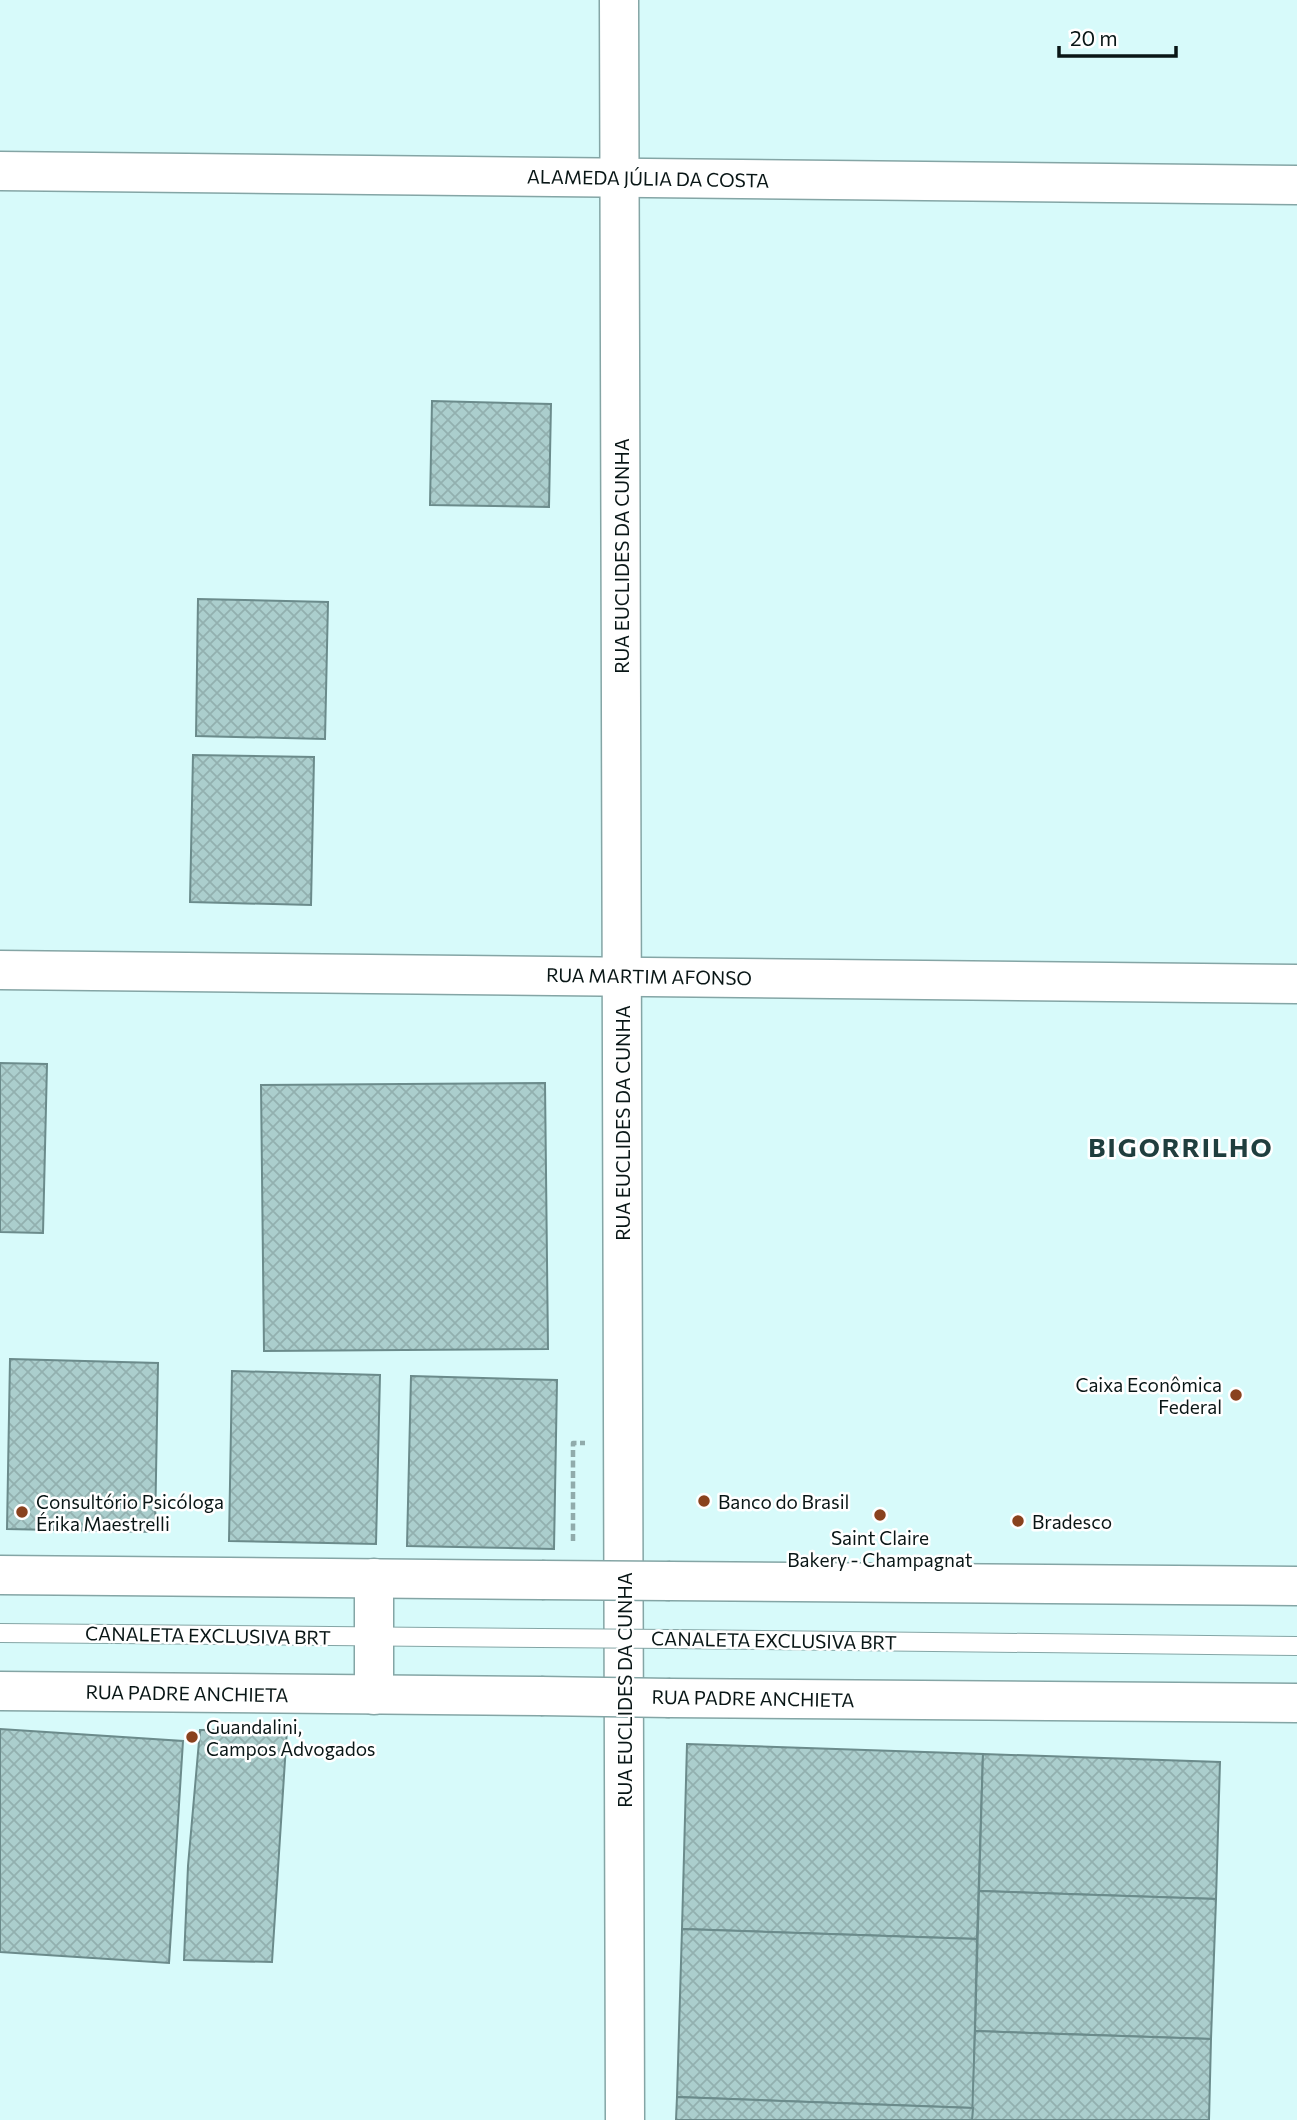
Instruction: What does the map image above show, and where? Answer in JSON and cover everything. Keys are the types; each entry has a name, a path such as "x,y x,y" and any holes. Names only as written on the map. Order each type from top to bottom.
{"street":[{"name":"RUA EUCLIDES DA CUNHA","path":"619,0 625,2120"},
{"name":"ALAMEDA JÚLIA DA COSTA","path":"0,171 1297,185"},
{"name":"RUA MARTIM AFONSO","path":"0,970 1297,984"},
{"path":"0,1575 1297,1587"},
{"path":"374,1578 374,1695"},
{"name":"RUA PADRE ANCHIETA","path":"0,1691 1297,1703"}],"lane":[{"name":"CANALETA EXCLUSIVA BRT","path":"0,1633 1297,1646"}],"path":[{"path":"541,1580 573,1552 573,1443 623,1445"}],"building":[{"path":"432,401 551,404 549,507 430,505"},
{"path":"198,599 328,602 325,739 196,736"},
{"path":"193,755 314,757 311,905 190,902"},
{"path":"0,1063 47,1064 43,1233 0,1232"},
{"path":"545,1083 548,1349 264,1351 261,1085"},
{"path":"10,1359 158,1363 155,1532 7,1529"},
{"path":"232,1371 380,1375 376,1544 229,1541"},
{"path":"411,1376 557,1380 554,1549 407,1546"},
{"path":"0,1729 183,1741 169,1963 0,1952"},
{"path":"287,1729 272,1962 184,1960 188,1866 200,1730"},
{"path":"687,1744 983,1754 977,1939 682,1929"},
{"path":"983,1754 1220,1762 1216,1899 979,1891"},
{"path":"979,1891 1216,1899 1211,2039 975,2031"},
{"path":"682,1929 977,1939 973,2108 677,2097"},
{"path":"975,2031 1211,2039 1209,2120 972,2120"},
{"path":"677,2097 973,2108 972,2120 676,2120"}],"place":[{"name":"Caixa Econômica Federal","path":"1236,1395"},
{"name":"Banco do Brasil","path":"704,1501"},
{"name":"Consultório Psicóloga Érika Maestrelli","path":"22,1512"},
{"name":"Saint Claire Bakery - Champagnat","path":"880,1515"},
{"name":"Bradesco","path":"1018,1521"},
{"name":"Guandalini, Campos Advogados","path":"192,1737"}],"district":[{"name":"BIGORRILHO","path":"1181,1146"}]}
